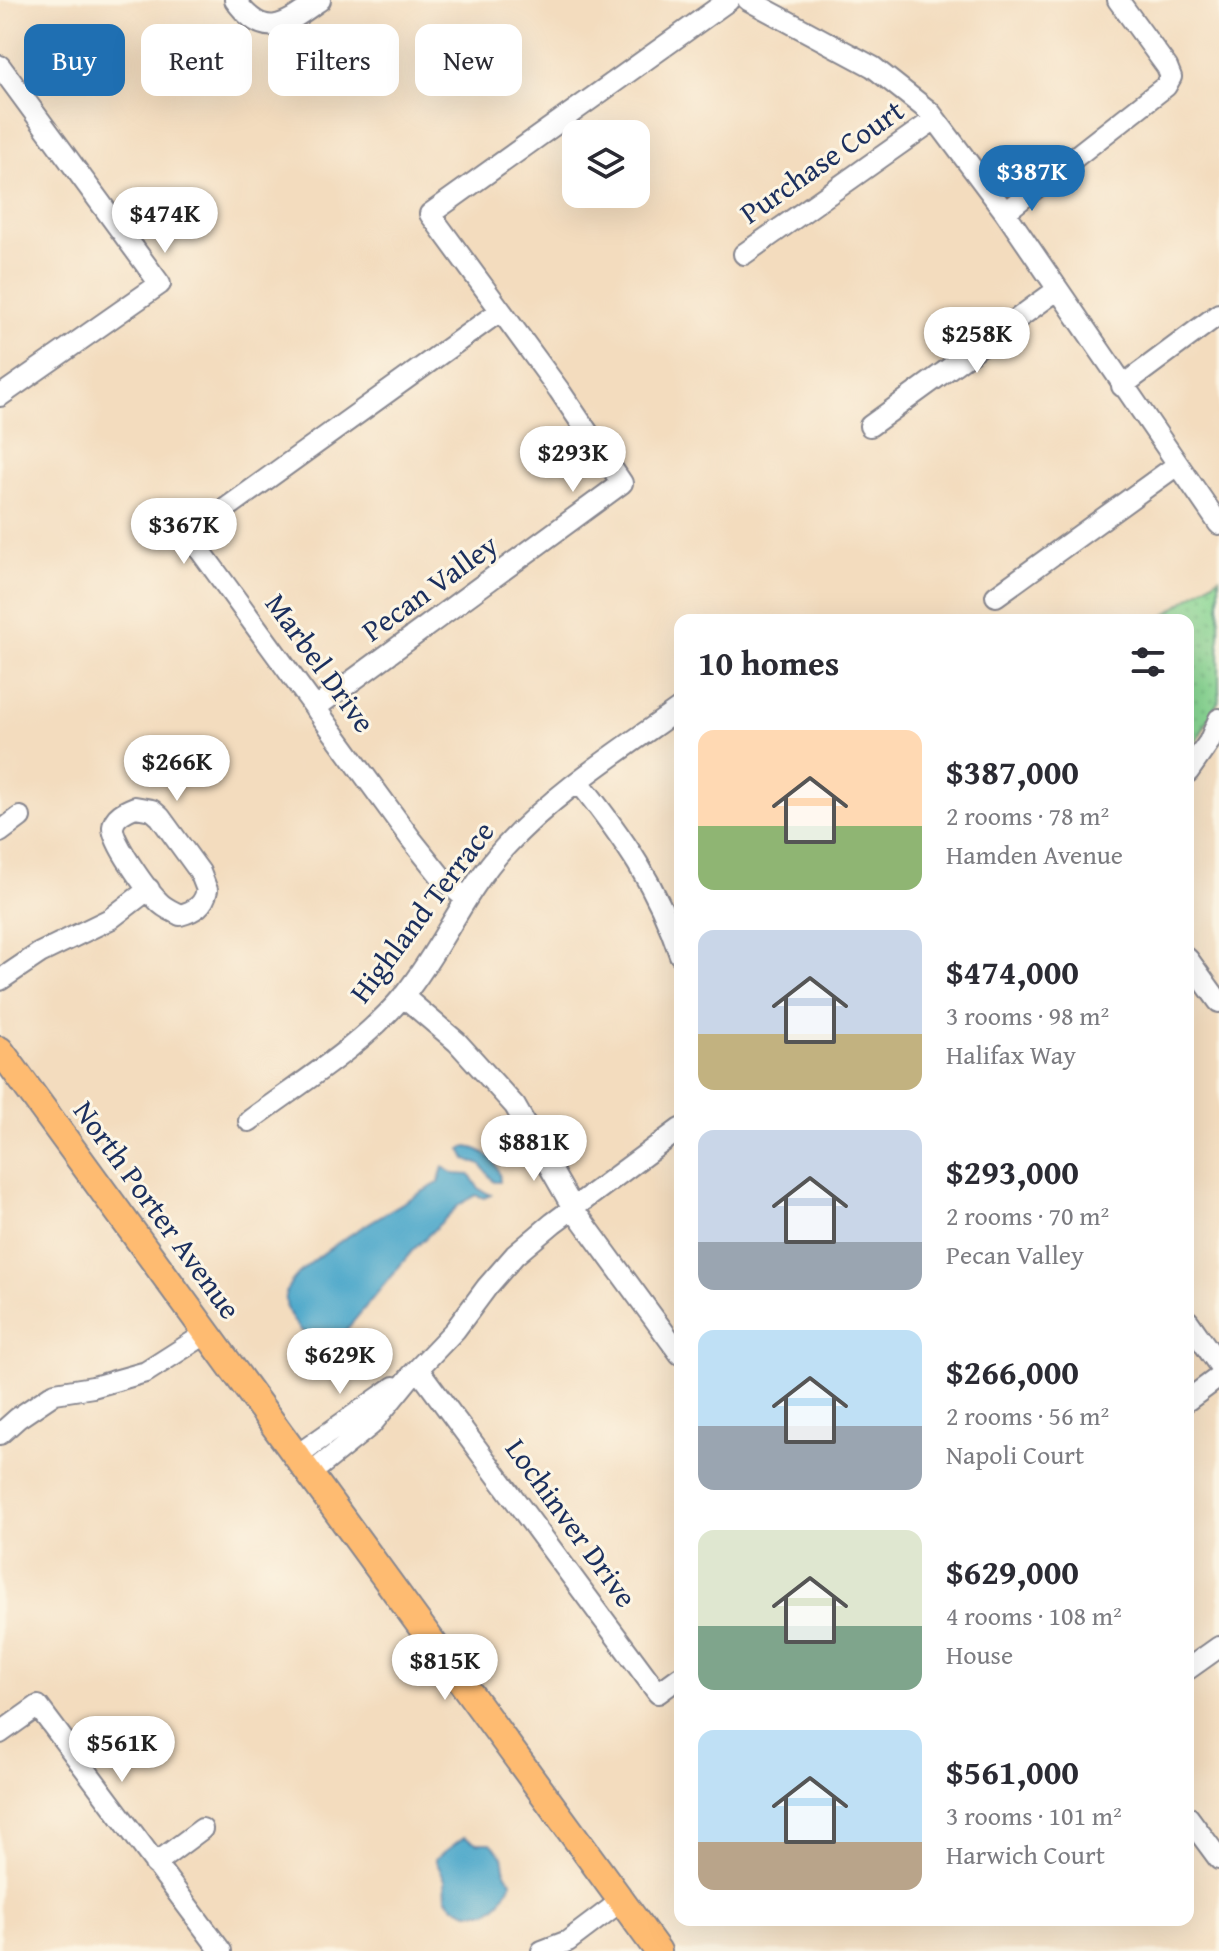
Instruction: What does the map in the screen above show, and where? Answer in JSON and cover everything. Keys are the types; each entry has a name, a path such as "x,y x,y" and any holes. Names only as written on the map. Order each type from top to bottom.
{"main road":[{"name":"North Porter Avenue","path":"0,1050 658,1951"}],"street":[{"path":"235,0 248,17 267,27 286,23 320,0"},
{"name":"Pecan Valley","path":"315,708 622,483 430,214 729,0"},
{"path":"748,0 873,67 935,119 1005,212 1219,524"},
{"path":"1005,212 1166,86 1171,77 1118,0"},
{"path":"0,66 160,284 0,396"},
{"name":"Purchase Court","path":"744,254 935,119"},
{"path":"870,426 1057,290"},
{"name":"Marbel Drive","path":"466,899 431,864 189,535 500,311"},
{"path":"1122,386 1219,314"},
{"path":"996,596 1177,465"},
{"name":"Highland Terrace","path":"249,1121 342,1055 403,996 482,875 505,846 579,782 674,712"},
{"path":"1194,763 1209,742 1219,719"},
{"path":"579,782 647,876 660,900 674,938"},
{"path":"135,807 152,810 160,817 200,872 207,890 202,904 180,915 159,902 149,889 121,849 113,830 120,814 135,807"},
{"path":"0,832 20,817"},
{"path":"0,980 40,953 110,919 149,889"},
{"path":"1194,967 1219,1002"},
{"path":"403,996 457,1042 515,1106 573,1208 674,1346"},
{"path":"303,1465 358,1410 415,1372 455,1330 515,1255 674,1133"},
{"path":"1194,1330 1219,1365"},
{"path":"0,1434 55,1393 93,1387 146,1372 207,1333"},
{"name":"Lochinver Drive","path":"415,1372 658,1693 674,1681"},
{"path":"1194,1396 1219,1377"},
{"path":"1194,1665 1219,1647"},
{"path":"0,1733 38,1706 221,1951"},
{"path":"1194,1825 1219,1859"},
{"path":"155,1864 202,1829"},
{"path":"542,1951 568,1941 621,1901"}],"green space":[{"path":"1219,577 1219,700 1194,744 1194,614 1167,614"}],"water":[{"path":"467,1147 490,1158 500,1182 494,1182 481,1165 466,1159 461,1149"},
{"path":"443,1167 455,1174 470,1175 479,1189 491,1195 484,1198 476,1195 459,1205 412,1251 338,1340 322,1343 309,1337 288,1311 287,1290 295,1278 310,1263 355,1232 438,1183"},
{"path":"464,1837 477,1843 491,1843 503,1856 506,1874 512,1882 500,1902 488,1912 468,1912 454,1906 446,1897 445,1880 435,1859"}]}
